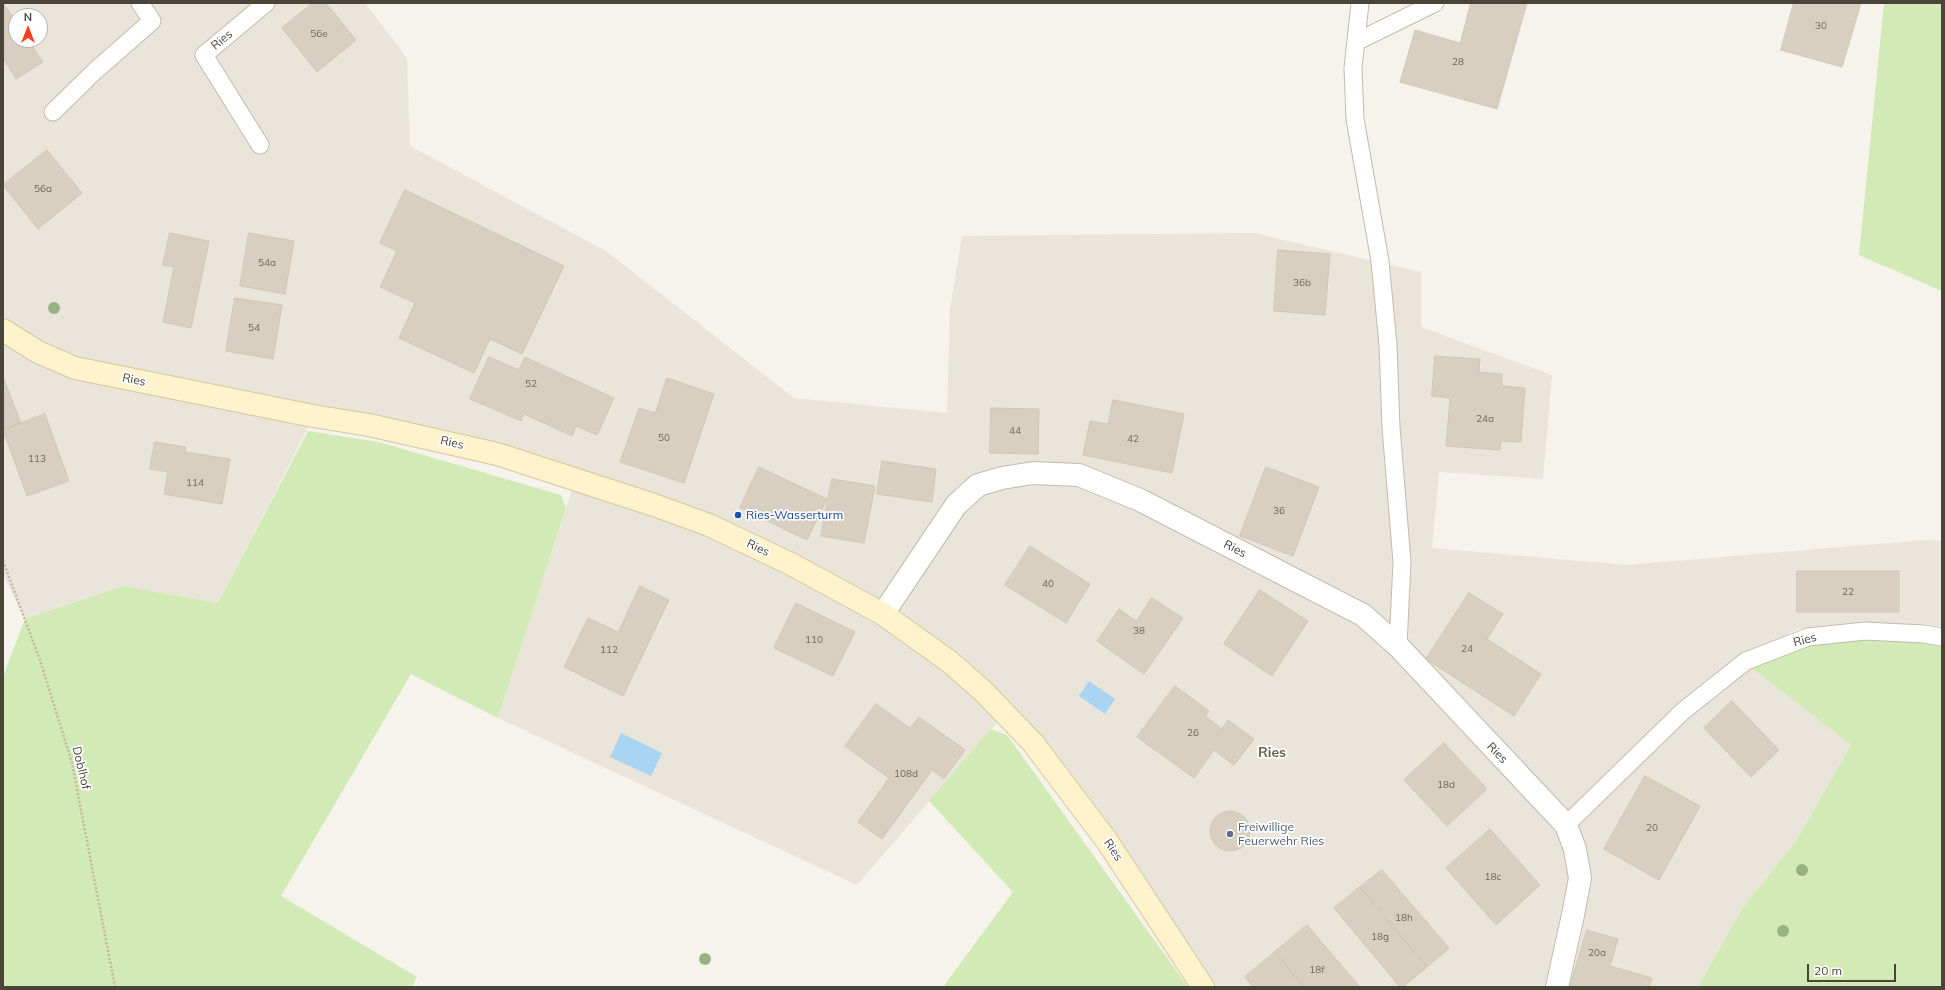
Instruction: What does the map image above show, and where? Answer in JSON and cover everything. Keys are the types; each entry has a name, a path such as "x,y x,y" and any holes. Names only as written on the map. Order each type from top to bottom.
{"street":[{"name":"Ries","path":"3,330 38,352 75,368 313,416 369,425 497,454 580,480 709,525 791,564 884,614 943,657 978,686 1033,743 1107,841 1203,987"},
{"name":"Ries","path":"884,614 956,504 978,485 1002,478 1033,473 1079,475 1140,500 1362,616 1398,646 1566,826 1575,849 1580,878 1574,915 1557,987"}],"lane":[{"path":"53,112 95,71 152,21 140,3"},
{"name":"Ries","path":"260,145 204,55 266,3"},
{"path":"1360,3 1353,68 1355,119 1380,261 1388,345 1391,427 1402,562 1398,646"},
{"path":"1356,42 1435,3"},
{"name":"Ries","path":"1566,826 1683,711 1746,660 1808,637 1865,631 1924,634 1942,638"}],"path":[{"name":"Doblhof","path":"3,561 40,660 72,763 115,987"}],"shaded area":[{"path":"3,3 365,3 407,58 410,146 606,251 794,398 947,413 950,309 962,236 1254,233 1421,272 1421,327 1552,375 1543,479 1439,472 1432,548 1626,565 1925,540 1942,541 1942,627 1925,624 1797,629 1744,662 1851,745 1796,841 1741,910 1698,987 1200,987 1009,709 857,885 498,718 573,487 402,436 314,416 218,603 123,586 25,619 3,574"}],"green space":[{"path":"1884,3 1942,3 1942,291 1859,255"},
{"path":"308,431 379,442 561,495 566,508 498,718 411,674 281,896 417,977 412,987 3,987 3,677 25,619 123,586 218,603"},
{"path":"1808,637 1942,637 1942,987 1698,987 1741,910 1796,841 1851,745 1744,662"},
{"path":"991,729 1007,735 1188,987 943,987 1013,892 929,801"}],"water":[{"path":"1089,681 1115,699 1105,714 1079,696"},
{"path":"621,733 662,753 651,776 610,757"}],"building":[{"path":"3,3 8,10 8,48 33,48 43,62 16,79 3,58"},
{"path":"313,3 326,3 356,40 317,72 282,28"},
{"path":"1471,3 1527,3 1497,109 1400,82 1415,30 1460,43"},
{"path":"1794,3 1861,3 1842,67 1781,50"},
{"path":"47,150 82,193 38,229 3,185"},
{"path":"405,190 564,266 522,354 490,339 474,373 399,338 415,303 380,287 397,251 380,243"},
{"path":"170,233 209,241 191,328 163,322 174,267 163,265"},
{"path":"249,233 294,241 285,294 240,286"},
{"path":"1278,250 1330,254 1325,315 1274,311"},
{"path":"235,298 282,305 273,359 226,351"},
{"path":"1435,356 1480,359 1479,372 1502,374 1502,386 1525,388 1521,442 1501,441 1500,450 1446,446 1450,398 1432,396"},
{"path":"489,357 519,370 525,357 614,398 597,435 576,426 572,436 524,414 521,421 470,399"},
{"path":"3,377 21,423 3,430"},
{"path":"667,378 714,394 684,483 620,462 639,408 655,413"},
{"path":"1113,400 1184,414 1172,473 1083,455 1090,421 1108,424"},
{"path":"991,408 1039,409 1038,454 990,453"},
{"path":"45,414 69,481 27,496 3,430"},
{"path":"155,442 186,447 185,452 230,459 222,504 164,494 168,472 150,469"},
{"path":"882,461 936,469 932,502 877,494"},
{"path":"759,467 827,499 807,540 740,508"},
{"path":"1266,467 1319,487 1293,556 1240,536"},
{"path":"832,479 875,486 864,543 821,536"},
{"path":"1030,546 1090,584 1066,623 1005,585"},
{"path":"1797,571 1899,571 1899,612 1797,612"},
{"path":"640,586 669,600 623,696 564,667 588,618 618,632"},
{"path":"1260,590 1308,621 1272,676 1224,644"},
{"path":"1469,593 1503,614 1487,639 1541,674 1514,716 1426,659"},
{"path":"1152,598 1183,618 1144,674 1097,641 1119,609 1136,621"},
{"path":"796,603 855,632 833,676 774,648"},
{"path":"1175,686 1209,711 1205,716 1222,729 1228,720 1254,739 1234,765 1214,750 1194,778 1137,737"},
{"path":"1732,701 1779,750 1751,777 1704,728"},
{"path":"876,704 910,728 919,717 965,750 944,779 932,770 882,839 858,822 889,778 845,746"},
{"path":"1444,743 1487,789 1447,826 1404,780"},
{"path":"1645,776 1700,806 1659,880 1604,849"},
{"name":"Freiwillige Feuerwehr Ries","path":"1230,811 1244,817 1250,831 1244,845 1230,851 1216,845 1210,831 1216,817"},
{"path":"1490,829 1540,885 1496,925 1446,868"},
{"path":"1382,870 1449,948 1427,967 1360,887"},
{"path":"1360,887 1427,967 1403,987 1400,987 1334,908"},
{"path":"1307,925 1360,987 1304,987 1275,952"},
{"path":"1587,930 1618,939 1610,966 1652,978 1649,987 1570,987"},
{"path":"1275,952 1304,987 1253,987 1245,977"}],"place":[{"name":"Ries-Wasserturm","path":"738,515"},
{"name":"Freiwillige Feuerwehr Ries","path":"1230,834"}],"district":[{"name":"Ries","path":"1272,753"}]}
